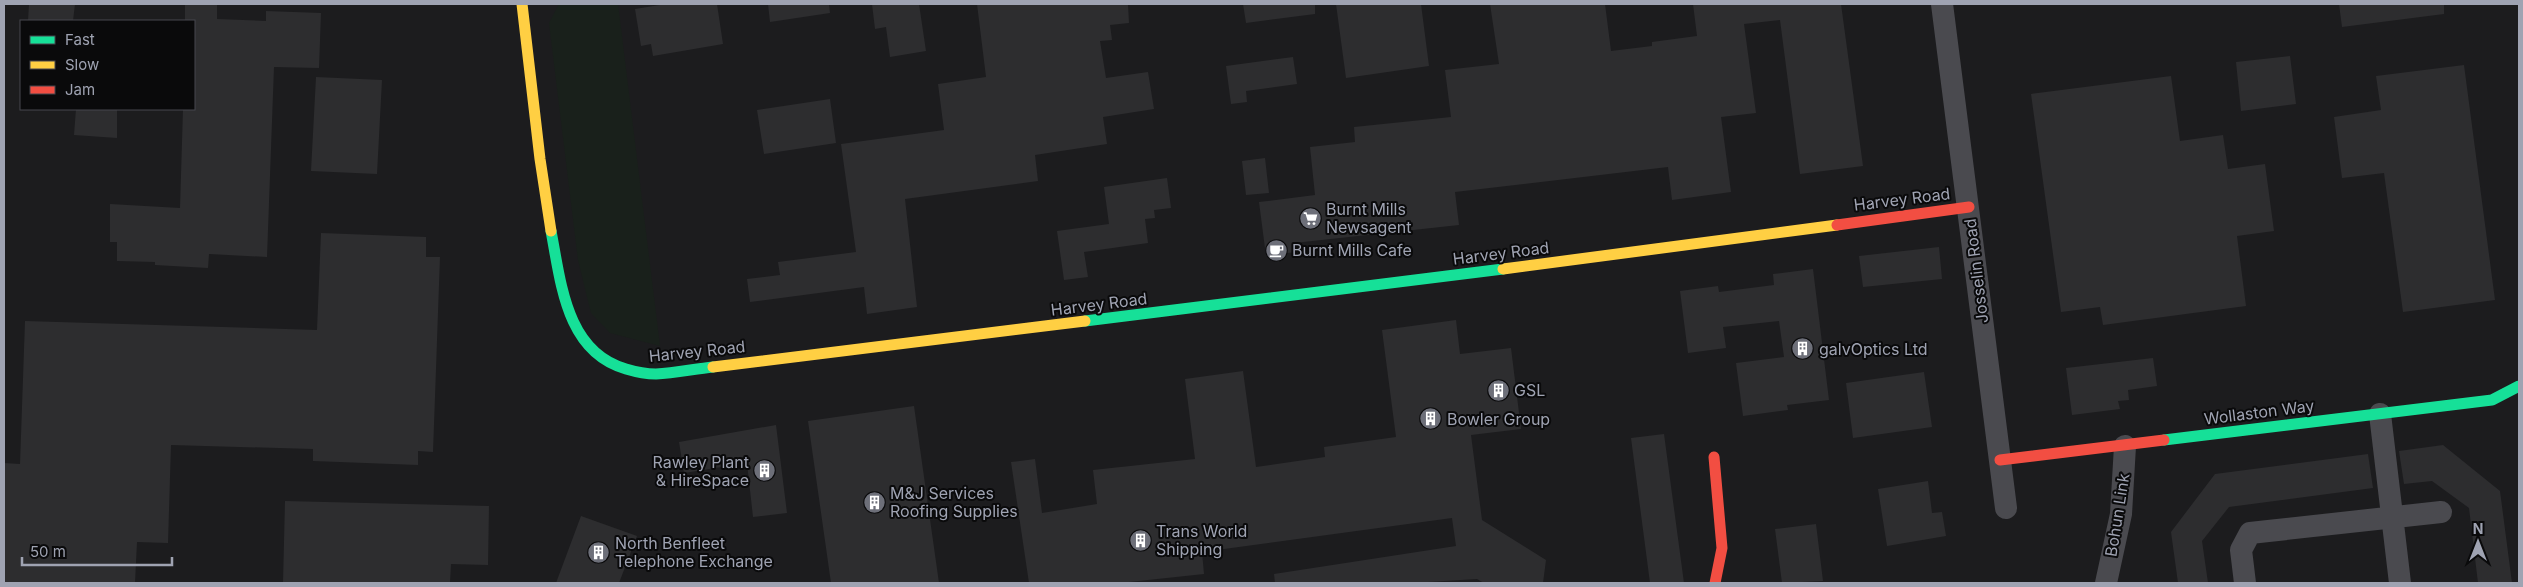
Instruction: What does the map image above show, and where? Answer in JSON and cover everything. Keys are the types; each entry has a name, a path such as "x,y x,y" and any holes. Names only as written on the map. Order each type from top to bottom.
{"street":[{"name":"Harvey Road","path":"522,4 546,204 570,316 589,348 610,363 632,372 655,374 943,339 1530,266 1969,207"},
{"name":"Josselin Road","path":"1942,4 2006,508"},
{"name":"Wollaston Way","path":"2000,460 2492,400 2519,386"},
{"path":"2380,414 2400,583"},
{"name":"Bohun Link","path":"2106,583 2121,514 2125,446"},
{"path":"1714,457 1722,548 1715,583"},
{"path":"2245,583 2241,550 2250,534 2441,512"}],"shaded area":[{"path":"4,4 2519,4 2519,583 4,583"},
{"path":"559,4 618,4 660,346 610,333 591,313 578,260 549,23"}],"building":[{"path":"29,4 75,4 73,20 28,20"},
{"path":"185,4 217,4 217,19 266,21 266,11 321,13 319,68 274,67 267,257 209,254 208,268 155,265 155,262 117,261 117,242 110,242 110,204 180,208 183,110 195,110 195,20 185,20"},
{"path":"666,4 717,4 723,44 653,56 651,44 641,46 635,9"},
{"path":"768,4 829,4 830,13 770,22"},
{"path":"872,4 919,4 926,51 890,57 886,27 875,29"},
{"path":"977,4 1128,4 1129,23 1110,25 1112,40 1100,41 1106,78 1148,72 1154,109 1103,117 1107,144 1035,155 1038,181 905,199 917,307 867,314 864,287 750,302 747,279 780,275 778,262 856,252 841,144 944,130 938,84 986,77"},
{"path":"1243,4 1315,4 1315,14 1246,23"},
{"path":"1336,4 1421,4 1429,66 1346,78"},
{"path":"1490,4 1605,4 1611,51 1652,46 1652,42 1697,36 1693,4 1841,4 1863,166 1800,174 1780,20 1744,24 1756,113 1721,117 1731,192 1672,200 1668,167 1455,192 1459,225 1294,243 1295,252 1266,256 1259,202 1315,195 1310,147 1355,142 1354,127 1451,117 1445,70 1499,64"},
{"path":"2339,4 2444,4 2444,14 2342,27"},
{"path":"2290,56 2296,104 2241,111 2236,62"},
{"path":"1293,57 1297,84 1246,91 1247,102 1231,104 1226,66"},
{"path":"2464,65 2495,300 2403,312 2384,173 2342,178 2334,117 2381,110 2376,76"},
{"path":"2171,76 2180,141 2223,135 2228,169 2265,164 2274,231 2237,236 2246,306 2103,325 2100,307 2061,312 2031,94"},
{"path":"316,77 382,80 377,174 311,171"},
{"path":"830,99 836,143 764,154 757,110"},
{"path":"76,110 117,110 117,138 74,135"},
{"path":"1265,158 1269,193 1246,195 1242,161"},
{"path":"1167,178 1171,208 1154,210 1155,218 1145,219 1148,243 1084,252 1088,277 1064,280 1057,231 1109,224 1104,187"},
{"path":"321,233 426,237 426,257 440,257 433,452 418,451 418,465 313,461 313,449 171,445 168,543 137,542 135,583 4,583 4,463 20,464 25,321 317,330"},
{"path":"1939,247 1942,279 1863,287 1859,256"},
{"path":"1813,269 1829,400 1787,405 1788,410 1743,416 1736,363 1784,357 1779,321 1723,327 1726,348 1688,353 1680,291 1718,286 1719,292 1774,285 1773,274"},
{"path":"1456,320 1460,354 1511,348 1521,429 1471,435 1482,520 1546,560 1543,583 1484,583 1477,579 1412,583 1275,583 1274,574 1456,546 1452,518 1202,552 1204,574 1120,583 1029,583 1011,462 1035,459 1042,513 1097,504 1093,470 1195,459 1185,379 1243,371 1256,467 1325,457 1324,447 1396,437 1382,330"},
{"path":"2153,358 2157,386 2128,390 2129,400 2118,401 2120,409 2072,415 2066,368"},
{"path":"1924,372 1932,427 1853,438 1846,383"},
{"name":"M&J Services Roofing Supplies","path":"914,406 939,583 831,583 808,421"},
{"path":"776,425 787,513 753,517 747,463 684,473 679,442"},
{"path":"1664,434 1684,583 1650,583 1631,438"},
{"path":"2443,445 2500,491 2512,583 2478,583 2469,508 2432,481 2404,484 2399,451"},
{"path":"2368,454 2373,488 2229,507 2202,541 2208,583 2178,583 2171,532 2215,474"},
{"path":"1928,481 1932,513 1942,512 1946,536 1887,546 1878,489"},
{"path":"285,501 489,506 488,565 451,564 450,583 283,583"},
{"name":"North Benfleet Telephone Exchange","path":"581,516 637,536 619,583 556,583"},
{"path":"1816,524 1823,581 1782,583 1775,529"}],"traffic: fast":[{"path":"551,231 563,293 579,332 590,348 606,360 641,373 652,374 713,367"},
{"path":"1085,321 1503,269"},
{"path":"2164,440 2492,400 2519,386"}],"traffic: slow":[{"path":"522,4 540,159 551,231"},
{"path":"1503,269 1837,225"},
{"path":"713,367 1085,321"}],"traffic: jam":[{"path":"1837,225 1969,207"},
{"path":"2000,460 2164,440"},
{"path":"1714,457 1722,548 1715,583"}],"place":[{"name":"Burnt Mills Newsagent","path":"1310,218"},
{"name":"Burnt Mills Cafe","path":"1276,250"},
{"name":"galvOptics Ltd","path":"1803,349"},
{"name":"GSL","path":"1498,390"},
{"name":"Bowler Group","path":"1431,419"},
{"name":"Rawley Plant & HireSpace","path":"765,471"},
{"name":"M&J Services Roofing Supplies","path":"874,502"},
{"name":"Trans World Shipping","path":"1140,540"},
{"name":"North Benfleet Telephone Exchange","path":"599,552"}]}
